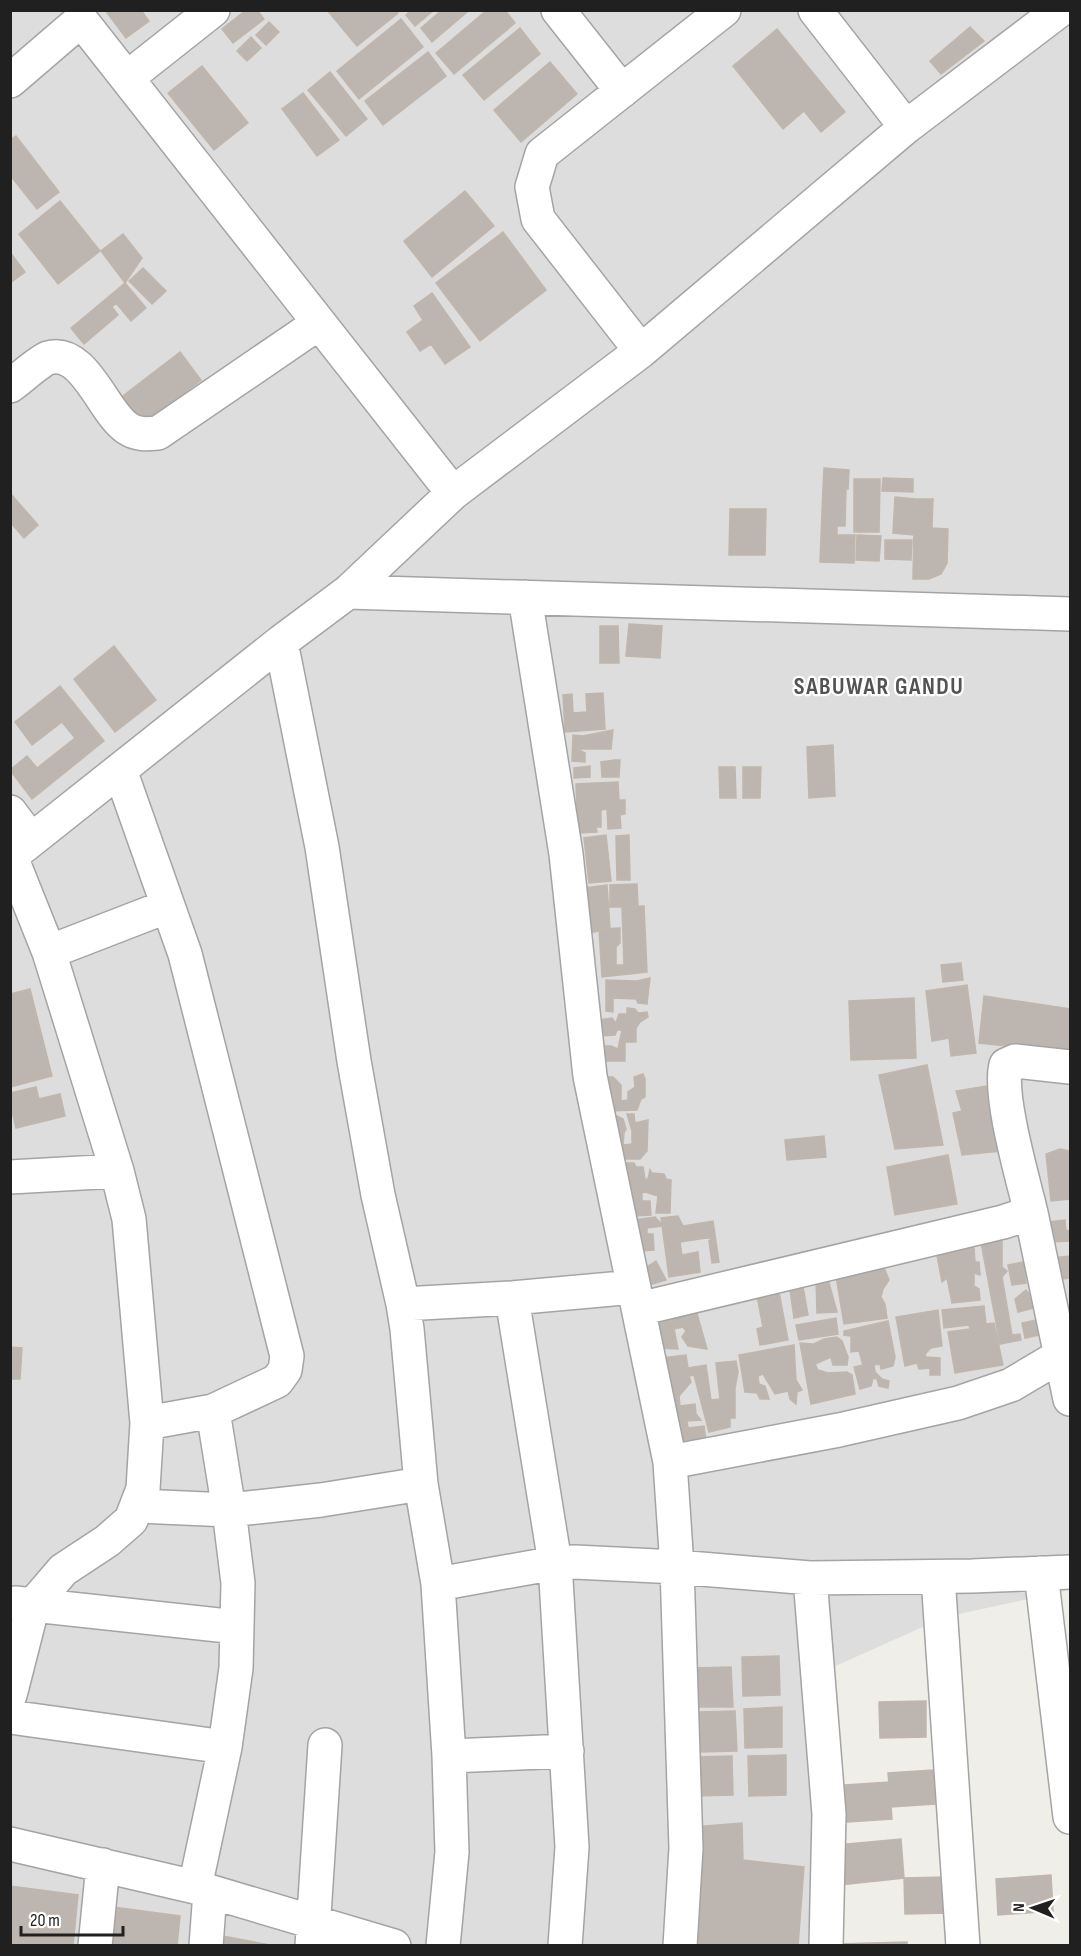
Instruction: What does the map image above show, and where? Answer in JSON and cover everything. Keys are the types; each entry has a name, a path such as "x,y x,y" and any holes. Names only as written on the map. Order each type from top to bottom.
{"street":[{"path":"127,78 213,10"},
{"path":"558,10 622,91"},
{"path":"641,351 538,219 532,187 542,154 724,10"},
{"path":"815,10 906,127"},
{"path":"18,851 281,642 348,592 453,493 641,351 906,127 1060,10"},
{"path":"10,81 77,15 453,493"},
{"path":"10,386 47,358 61,357 75,362 126,428 142,435 158,434 319,323"},
{"path":"348,592 1071,614"},
{"path":"525,597 566,854 590,1076 670,1462 686,1848 680,1946"},
{"path":"281,642 322,848 354,1061 378,1195 404,1304 421,1484 438,1584 449,1756 452,1852 443,1946"},
{"path":"120,770 184,954 287,1356 285,1370 277,1381 213,1411 147,1423"},
{"path":"10,812 18,851 117,1171 129,1219 147,1423 143,1489 131,1520 107,1541 63,1570 22,1604 10,1695"},
{"path":"49,952 168,906"},
{"path":"1071,1067 1015,1061 1006,1065 1004,1075 1007,1107 1071,1399"},
{"path":"10,1177 117,1171"},
{"path":"404,1304 512,1298 637,1298 1003,1222 1031,1212"},
{"path":"512,1298 555,1563 573,1847 565,1946"},
{"path":"670,1462 839,1430 958,1403 1011,1385 1060,1356"},
{"path":"206,1946 202,1889 237,1668 238,1583 213,1411"},
{"path":"138,1506 229,1510 321,1500 421,1484"},
{"path":"438,1584 555,1563 575,1562 676,1567 810,1578 938,1577 1056,1572 1071,1816"},
{"path":"938,1577 963,1946"},
{"path":"810,1578 829,1814 826,1946"},
{"path":"22,1604 237,1627"},
{"path":"10,1717 225,1747"},
{"path":"312,1933 325,1745"},
{"path":"449,1756 567,1751"},
{"path":"10,1844 202,1889 312,1933 394,1946"},
{"path":"94,1946 103,1865"}],"shaded area":[{"path":"11,11 1070,11 1070,1590 945,1617 831,1668 822,1945 11,1945"}],"building":[{"path":"105,10 141,10 149,21 126,38"},
{"path":"246,10 257,10 264,19 233,43 222,29"},
{"path":"327,10 396,10 398,13 357,46"},
{"path":"411,10 434,10 415,26 406,15"},
{"path":"442,10 466,10 467,12 432,42 421,28"},
{"path":"487,10 505,10 515,23 454,74 436,53"},
{"path":"401,19 423,47 359,99 337,71"},
{"path":"269,22 279,32 266,45 256,35"},
{"path":"970,27 984,41 941,74 930,61"},
{"path":"520,28 540,54 484,100 463,75"},
{"path":"777,29 845,112 821,132 804,111 783,129 733,66"},
{"path":"251,37 261,48 247,61 237,51"},
{"path":"428,52 446,76 383,125 365,101"},
{"path":"550,62 577,94 521,142 494,110"},
{"path":"202,66 248,123 214,150 168,93"},
{"path":"330,72 367,119 346,136 308,90"},
{"path":"303,93 339,140 317,156 282,109"},
{"path":"16,136 59,192 37,209 10,175 10,140"},
{"path":"465,191 494,226 432,277 404,241"},
{"path":"60,201 100,251 58,284 19,234"},
{"path":"503,232 546,290 480,341 436,283"},
{"path":"123,234 142,258 125,283 101,251"},
{"path":"10,252 25,272 10,283"},
{"path":"143,268 166,291 152,304 129,281"},
{"path":"125,283 146,308 131,321 116,303 112,307 118,315 84,344 71,328"},
{"path":"432,293 470,347 445,364 431,344 420,351 407,332 423,320 414,306"},
{"path":"180,352 201,380 144,424 123,396"},
{"path":"824,468 849,470 848,489 823,487"},
{"path":"883,478 913,479 913,492 882,491"},
{"path":"854,479 880,479 879,532 854,532"},
{"path":"823,487 846,488 845,526 837,526 837,535 855,535 854,563 820,562"},
{"path":"10,493 38,525 24,538 10,522"},
{"path":"895,497 915,499 914,535 893,533"},
{"path":"915,499 933,499 932,528 914,527"},
{"path":"730,509 766,509 765,555 729,555"},
{"path":"914,527 948,529 947,563 941,574 929,579 913,579"},
{"path":"857,535 881,536 879,561 856,560"},
{"path":"885,540 912,540 911,560 885,559"},
{"path":"629,624 662,626 660,658 626,656"},
{"path":"600,626 618,626 619,663 600,663"},
{"path":"114,646 156,700 115,732 74,679"},
{"path":"60,686 104,741 32,799 10,770 27,756 37,768 75,738 62,722 32,745 15,722"},
{"path":"603,693 605,729 565,732 563,695 572,694 573,713 587,712 586,694"},
{"path":"613,730 611,749 577,749 585,753 585,762 572,761 573,735 583,736"},
{"path":"833,745 835,796 809,798 807,747"},
{"path":"620,760 619,777 602,777 601,762"},
{"path":"590,766 590,777 574,778 574,768"},
{"path":"719,767 735,767 736,798 720,798"},
{"path":"743,767 761,767 760,798 743,798"},
{"path":"618,782 619,800 625,800 625,814 620,815 621,828 608,829 607,809 601,810 601,827 596,827 597,832 578,833 576,784"},
{"path":"606,835 611,881 589,883 584,838"},
{"path":"629,835 630,880 617,880 616,836"},
{"path":"637,884 638,906 610,907 610,885"},
{"path":"607,885 610,929 588,933 584,888"},
{"path":"644,906 647,972 602,977 599,929 620,928 620,943 616,947 616,965 624,965 622,907"},
{"path":"961,963 963,980 943,982 941,965"},
{"path":"650,978 647,1004 638,1003 636,999 613,998 613,1012 606,1011 606,980 637,981"},
{"path":"967,985 976,1053 951,1056 949,1038 932,1041 926,991"},
{"path":"30,989 52,1076 10,1087 10,994"},
{"path":"984,996 1070,1009 1070,1053 979,1043"},
{"path":"914,998 916,1058 851,1060 849,1001"},
{"path":"627,1008 635,1009 638,1013 647,1012 648,1017 636,1028 636,1042 625,1042 625,1061 602,1061 603,1046 618,1049 622,1030 617,1030 615,1035 600,1036 599,1020 612,1018 616,1023 619,1014 627,1014"},
{"path":"927,1065 943,1145 895,1149 879,1075"},
{"path":"643,1074 645,1097 641,1099 637,1110 609,1111 609,1077 613,1077 621,1085 621,1101 628,1100 628,1092 635,1087 634,1077"},
{"path":"986,1086 1001,1151 962,1155 953,1113 962,1111 956,1091"},
{"path":"36,1087 39,1099 60,1094 65,1116 16,1128 10,1093"},
{"path":"627,1114 634,1114 635,1123 648,1120 647,1151 640,1159 618,1159 611,1117 617,1116 623,1119 626,1129 623,1145 632,1144 632,1131"},
{"path":"824,1136 826,1157 787,1160 785,1140"},
{"path":"1060,1149 1070,1151 1070,1199 1051,1201 1046,1154"},
{"path":"948,1155 957,1204 895,1215 887,1167"},
{"path":"623,1163 634,1163 636,1167 643,1167 645,1179 648,1179 650,1170 652,1173 664,1174 666,1179 671,1180 670,1213 656,1213 658,1196 642,1191 642,1201 650,1201 651,1215 633,1216"},
{"path":"678,1216 683,1226 713,1221 719,1262 712,1263 709,1241 713,1237 680,1242 682,1255 698,1252 700,1272 669,1277 661,1218"},
{"path":"655,1217 663,1226 647,1228 647,1234 653,1234 654,1250 639,1251 634,1220"},
{"path":"1065,1220 1066,1231 1070,1230 1070,1241 1050,1242 1048,1222"},
{"path":"980,1237 1002,1241 1002,1267 1007,1271 1002,1277 1012,1335 1020,1334 1021,1340 1000,1344"},
{"path":"974,1248 975,1262 979,1262 980,1275 974,1273 974,1286 979,1289 980,1300 952,1303 947,1278 942,1282 936,1250"},
{"path":"1070,1256 1070,1278 1054,1280 1052,1258"},
{"path":"656,1261 666,1280 645,1286 642,1270"},
{"path":"1023,1262 1026,1283 1012,1285 1008,1265"},
{"path":"880,1266 885,1270 889,1280 881,1297 885,1304 887,1318 844,1324 836,1276"},
{"path":"816,1279 828,1279 837,1312 817,1313"},
{"path":"802,1281 808,1315 794,1318 789,1283"},
{"path":"1026,1290 1031,1296 1034,1308 1018,1312 1015,1299"},
{"path":"779,1292 788,1340 760,1345 757,1329 763,1327 757,1296"},
{"path":"984,1306 986,1324 994,1323 1003,1365 955,1373 948,1332 970,1329 969,1325 944,1328 942,1310"},
{"path":"696,1310 707,1349 688,1346 682,1337 686,1331 683,1327 674,1329 678,1349 659,1348 652,1321"},
{"path":"938,1310 942,1346 931,1348 925,1354 926,1357 940,1358 940,1375 930,1375 930,1368 919,1369 917,1363 905,1366 896,1317"},
{"path":"836,1318 838,1334 799,1340 796,1325"},
{"path":"1037,1320 1040,1335 1025,1338 1022,1323"},
{"path":"888,1321 895,1357 893,1366 881,1369 880,1364 874,1365 875,1372 882,1379 889,1381 888,1388 879,1386 877,1379 873,1378 871,1386 860,1389 854,1367 863,1365 859,1351 851,1352 851,1336 844,1335 844,1331"},
{"path":"837,1337 842,1341 848,1357 847,1365 833,1365 831,1357 815,1364 818,1370 828,1373 847,1372 852,1375 855,1394 811,1404 800,1343 814,1344 824,1339"},
{"path":"794,1345 796,1380 802,1390 797,1392 796,1404 790,1399 788,1391 775,1394 763,1374 758,1376 759,1384 765,1386 769,1399 760,1399 757,1393 745,1392 739,1355"},
{"path":"10,1347 22,1348 20,1379 10,1379"},
{"path":"686,1355 688,1368 706,1365 711,1400 720,1399 716,1363 736,1361 738,1372 735,1388 735,1418 730,1418 730,1427 709,1432 694,1375 689,1376 691,1382 679,1396 680,1406 695,1404 696,1414 701,1420 687,1421 688,1428 704,1426 706,1441 673,1446 661,1358"},
{"path":"779,1656 780,1695 743,1696 742,1657"},
{"path":"731,1667 733,1707 695,1707 694,1668"},
{"path":"926,1701 926,1737 880,1738 879,1702"},
{"path":"782,1707 782,1747 745,1748 744,1709"},
{"path":"735,1711 737,1751 699,1752 698,1712"},
{"path":"786,1755 786,1795 749,1796 748,1756"},
{"path":"732,1756 733,1795 695,1796 694,1757"},
{"path":"933,1770 935,1804 891,1807 888,1773"},
{"path":"889,1782 892,1819 833,1823 830,1786"},
{"path":"742,1823 743,1860 804,1867 798,1946 687,1946 693,1827"},
{"path":"901,1839 904,1878 840,1885 837,1845"},
{"path":"1051,1875 1053,1911 998,1915 996,1879"},
{"path":"947,1877 948,1913 905,1914 904,1878"},
{"path":"10,1886 78,1895 73,1946 10,1946"},
{"path":"105,1906 180,1916 177,1946 103,1946"},
{"path":"212,1934 275,1946 211,1946"},
{"path":"907,1942 907,1946 838,1946 838,1944"}],"district":[{"name":"SABUWAR GANDU","path":"879,686"}]}
